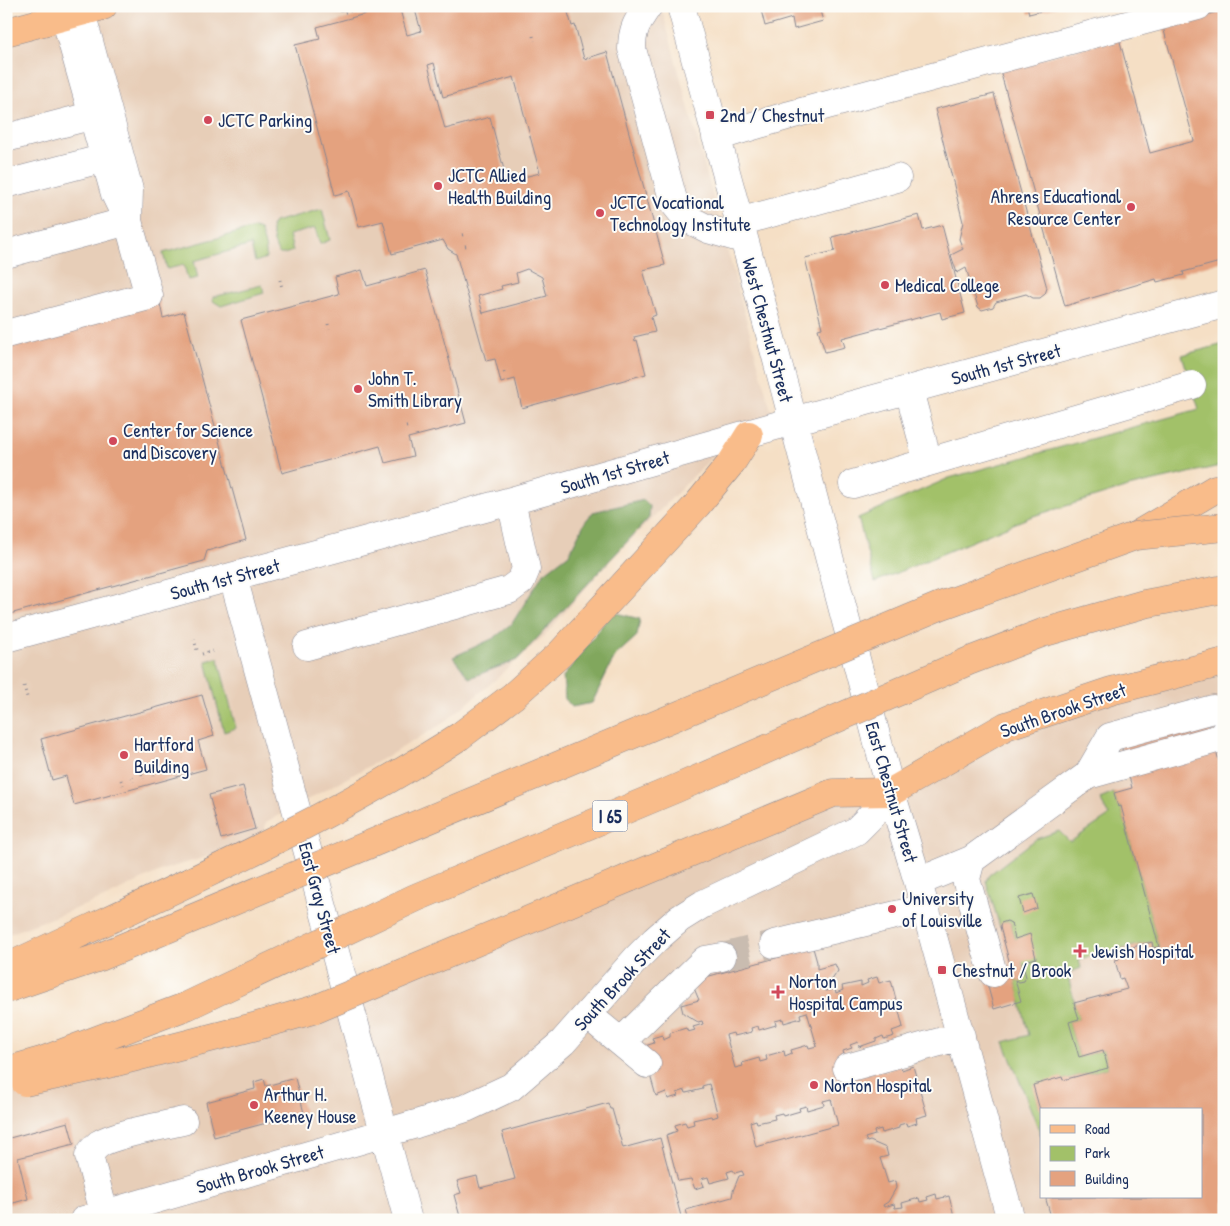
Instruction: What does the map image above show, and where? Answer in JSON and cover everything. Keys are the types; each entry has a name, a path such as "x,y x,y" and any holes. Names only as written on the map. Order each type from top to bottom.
{"main road":[{"path":"6,32 83,12"},
{"path":"6,968 243,856 331,812 460,736 513,696 560,654 697,504 732,462 750,435"},
{"path":"6,989 109,954 940,606 1135,536 1214,489 1224,488"},
{"path":"1135,536 1224,527"},
{"name":"I 65","path":"6,1071 42,1061 186,1006 415,898 685,785 969,661 1042,633 1144,604 1224,589"},
{"name":"South Brook Street","path":"891,792 1006,726 1086,699 1224,662"},
{"path":"6,1086 117,1062 248,1029 316,1009 833,793 891,792"}],"street":[{"path":"648,6 636,23 632,38 632,49 674,203 686,218 708,229 741,230 897,178"},
{"name":"West Chestnut Street","path":"681,6 793,421"},
{"path":"716,137 790,115 1198,6"},
{"path":"6,334 148,296 128,221 115,194 94,115 83,12"},
{"path":"83,12 128,190 128,221"},
{"path":"6,138 94,115"},
{"path":"6,184 105,158"},
{"path":"6,254 128,221"},
{"name":"South 1st Street","path":"6,638 1224,304"},
{"path":"853,484 1192,385"},
{"path":"909,390 928,462"},
{"name":"East Chestnut Street","path":"793,421 891,792 926,908 1011,1220"},
{"path":"307,646 510,590 521,581 526,569 511,501"},
{"name":"East Gray Street","path":"233,577 408,1220"},
{"path":"1088,775 1110,737 1213,709 1224,711"},
{"path":"918,882 971,860 1088,775 1220,738 1224,733"},
{"name":"South Brook Street","path":"98,1218 466,1108 511,1087 563,1042 636,959 679,919 703,904 856,831 891,792"},
{"path":"971,860 966,879 992,973"},
{"path":"774,944 926,908"},
{"path":"621,1042 704,960 722,956"},
{"path":"588,1014 647,1064"},
{"path":"847,1068 961,1036"},
{"path":"98,1218 89,1156 91,1151 100,1143 183,1121"}],"path":[{"path":"340,6 342,13 370,6"},
{"path":"533,36 534,41"},
{"path":"280,280 282,288"},
{"path":"328,324 329,329"},
{"path":"194,639 197,650"},
{"path":"202,654 214,650"},
{"path":"24,686 27,697"},
{"path":"152,771 154,776"},
{"path":"142,774 143,779"},
{"path":"132,777 133,782"},
{"path":"121,780 123,785"}],"shaded area":[{"path":"132,6 661,6 773,418 740,429 609,562 545,635 445,722 393,753 266,822 263,840 162,870 104,898 6,935 6,40"},
{"name":"University of Louisville","path":"1224,660 1224,1220 6,1220 6,1085 257,1026 863,793"}],"green space":[{"path":"322,209 330,240 320,244 315,228 289,235 293,251 280,254 274,242 271,227 274,222"},
{"path":"254,228 260,230 266,258 255,262 251,245 194,261 198,278 188,280 184,265 167,269 163,253"},
{"path":"262,285 264,293 221,306 213,301 213,297"},
{"path":"1224,344 1224,465 1128,487 1030,517 875,582 858,518 949,478 1199,409 1182,355"},
{"path":"644,500 650,506 649,518 517,660 469,678 453,657 494,638 511,625 543,574 569,554 585,522 593,512"},
{"path":"612,612 640,619 637,636 615,656 592,703 572,707 565,699 563,677"},
{"path":"218,658 236,728 224,732 206,661"},
{"path":"1114,793 1118,807 1121,806 1159,947 1153,948 1151,942 1079,959 1081,968 1067,973 1079,1019 1069,1022 1079,1057 1103,1050 1108,1068 1063,1080 1034,1085 1040,1110 1040,1132 1004,1042 1029,1035 1015,980 1019,982 1024,981 1026,977 1022,962 1030,935 1015,939 1011,923 1007,921 1002,923 1000,927 986,881 989,875 1036,839 1059,831 1070,842 1109,816 1100,799"}],"building":[{"path":"399,6 407,35 421,31 414,6 566,6 572,26 575,25 584,59 607,52 665,265 643,270 656,315 651,317 655,332 634,337 635,341 637,340 646,374 522,408 515,379 501,383 495,359 486,361 456,254 448,249 443,240 392,254 383,221 359,227 349,191 335,195 295,45 320,39 317,27","holes":["434,63 443,97 514,77 540,173 507,181 490,117 445,129 428,65","527,269 542,277 547,296 483,313 478,296 502,289 501,286 518,282 516,273"]},
{"path":"760,6 837,7 820,11 823,21 794,29 792,18 765,26"},
{"path":"1027,6 1057,6 1057,7 1029,14"},
{"name":"Ahrens Educational Resource Center","path":"1224,10 1224,261 1183,272 1184,275 1157,282 1156,279 1065,306 1000,70 1119,38 1150,153 1194,141 1163,27"},
{"path":"994,94 1047,288 1045,294 1040,298 1033,298 1026,294 996,302 993,307 982,310 978,307 966,268 957,273 951,255 963,249 959,239 963,222 935,109"},
{"name":"Medical College","path":"919,215 923,230 942,225 965,313 942,319 940,312 842,338 845,347 825,352 818,329 822,328 805,258 835,251 832,237"},
{"name":"John T. Smith Library","path":"362,270 367,286 425,270 466,423 408,438 413,456 385,463 380,446 282,473 241,320 339,294 335,277"},
{"name":"Center for Science and Discovery","path":"159,299 163,318 184,312 246,540 207,551 204,561 6,615 6,342"},
{"name":"Hartford Building","path":"202,695 214,736 198,741 206,769 74,805 66,776 52,780 41,739"},
{"name":"Jewish Hospital","path":"1208,722 1219,761 1224,760 1224,1220 1052,1220 1046,1200 1047,1198 1202,1198 1202,1108 1040,1108 1040,1110 1033,1085 1062,1077 1063,1080 1108,1068 1103,1050 1079,1057 1069,1022 1079,1019 1074,1003 1127,989 1123,978 1120,979 1115,960 1119,959 1117,951 1152,942 1153,948 1159,947 1121,806 1118,807 1114,793 1132,788 1121,745"},
{"path":"243,786 255,829 221,839 209,795"},
{"path":"1033,894 1037,908 1023,913 1019,898"},
{"path":"1007,921 1011,923 1015,939 1030,934 1036,958 1022,962 1026,977 1024,981 1019,982 1015,980 1021,1001 994,1009 985,976 1011,968 1000,927 1001,923"},
{"name":"Norton Hospital","path":"813,948 817,969 835,964 838,971 829,984 824,987 826,991 835,989 836,993 843,990 842,986 861,982 861,986 868,983 867,980 877,977 879,983 891,980 903,1027 892,1031 894,1036 884,1039 883,1036 876,1039 876,1041 859,1047 858,1042 850,1045 852,1048 843,1051 849,1078 883,1069 885,1072 900,1064 902,1070 913,1066 927,1115 916,1118 917,1123 907,1126 906,1123 899,1125 899,1128 882,1133 881,1129 874,1131 875,1135 865,1138 867,1142 870,1141 886,1148 888,1156 880,1158 888,1183 895,1181 896,1188 888,1202 883,1205 884,1207 894,1204 895,1208 903,1207 902,1203 919,1198 920,1202 928,1200 927,1197 936,1194 937,1199 949,1196 955,1220 689,1220 686,1210 732,1197 739,1176 744,1175 742,1171 735,1173 733,1170 727,1172 729,1178 710,1183 708,1177 701,1179 704,1186 695,1189 691,1179 678,1181 666,1135 677,1131 675,1125 685,1122 687,1126 694,1124 693,1120 718,1116 709,1084 702,1086 703,1089 686,1093 685,1090 677,1093 678,1096 668,1099 666,1092 656,1096 642,1047 654,1043 652,1038 662,1035 663,1040 670,1037 670,1033 686,1028 688,1032 695,1030 693,1027 703,1024 702,1021 698,1022 683,1013 681,1005 699,1000 691,981","holes":["807,1012 817,1046 809,1048 808,1045 791,1050 792,1053 785,1056 784,1051 766,1056 767,1060 760,1062 759,1058 742,1063 743,1066 735,1068 726,1035 733,1033 734,1036 752,1032 751,1028 758,1026 759,1030 776,1025 775,1021 783,1019 784,1023 801,1018 800,1014","831,1099 838,1125 756,1147 750,1122 756,1120 757,1123 775,1119 774,1115 782,1113 783,1116 800,1111 799,1108 806,1106 807,1110 824,1105 823,1101"]},
{"name":"Arthur H. Keeney House","path":"295,1078 304,1113 214,1137 206,1102 255,1089 254,1082 264,1079 266,1086"},
{"path":"608,1103 610,1109 612,1109 623,1148 660,1138 682,1220 461,1220 454,1195 461,1193 457,1181 477,1176 480,1188 515,1179 502,1132"},
{"path":"68,1122 74,1144 18,1158 28,1199 6,1205 6,1139"}],"tunnel":[{"path":"722,957 774,944"}],"place":[{"name":"2nd / Chestnut","path":"710,115"},
{"name":"JCTC Parking","path":"208,120"},
{"name":"JCTC Allied Health Building","path":"438,186"},
{"name":"Ahrens Educational Resource Center","path":"1131,207"},
{"name":"JCTC Vocational Technology Institute","path":"600,213"},
{"name":"Medical College","path":"885,285"},
{"name":"John T. Smith Library","path":"358,389"},
{"name":"Center for Science and Discovery","path":"113,441"},
{"name":"Hartford Building","path":"124,755"},
{"name":"University of Louisville","path":"892,909"},
{"name":"Jewish Hospital","path":"1080,951"},
{"name":"Chestnut / Brook","path":"942,970"},
{"name":"Norton Hospital Campus","path":"778,992"},
{"name":"Norton Hospital","path":"814,1085"},
{"name":"Arthur H. Keeney House","path":"254,1105"}]}
